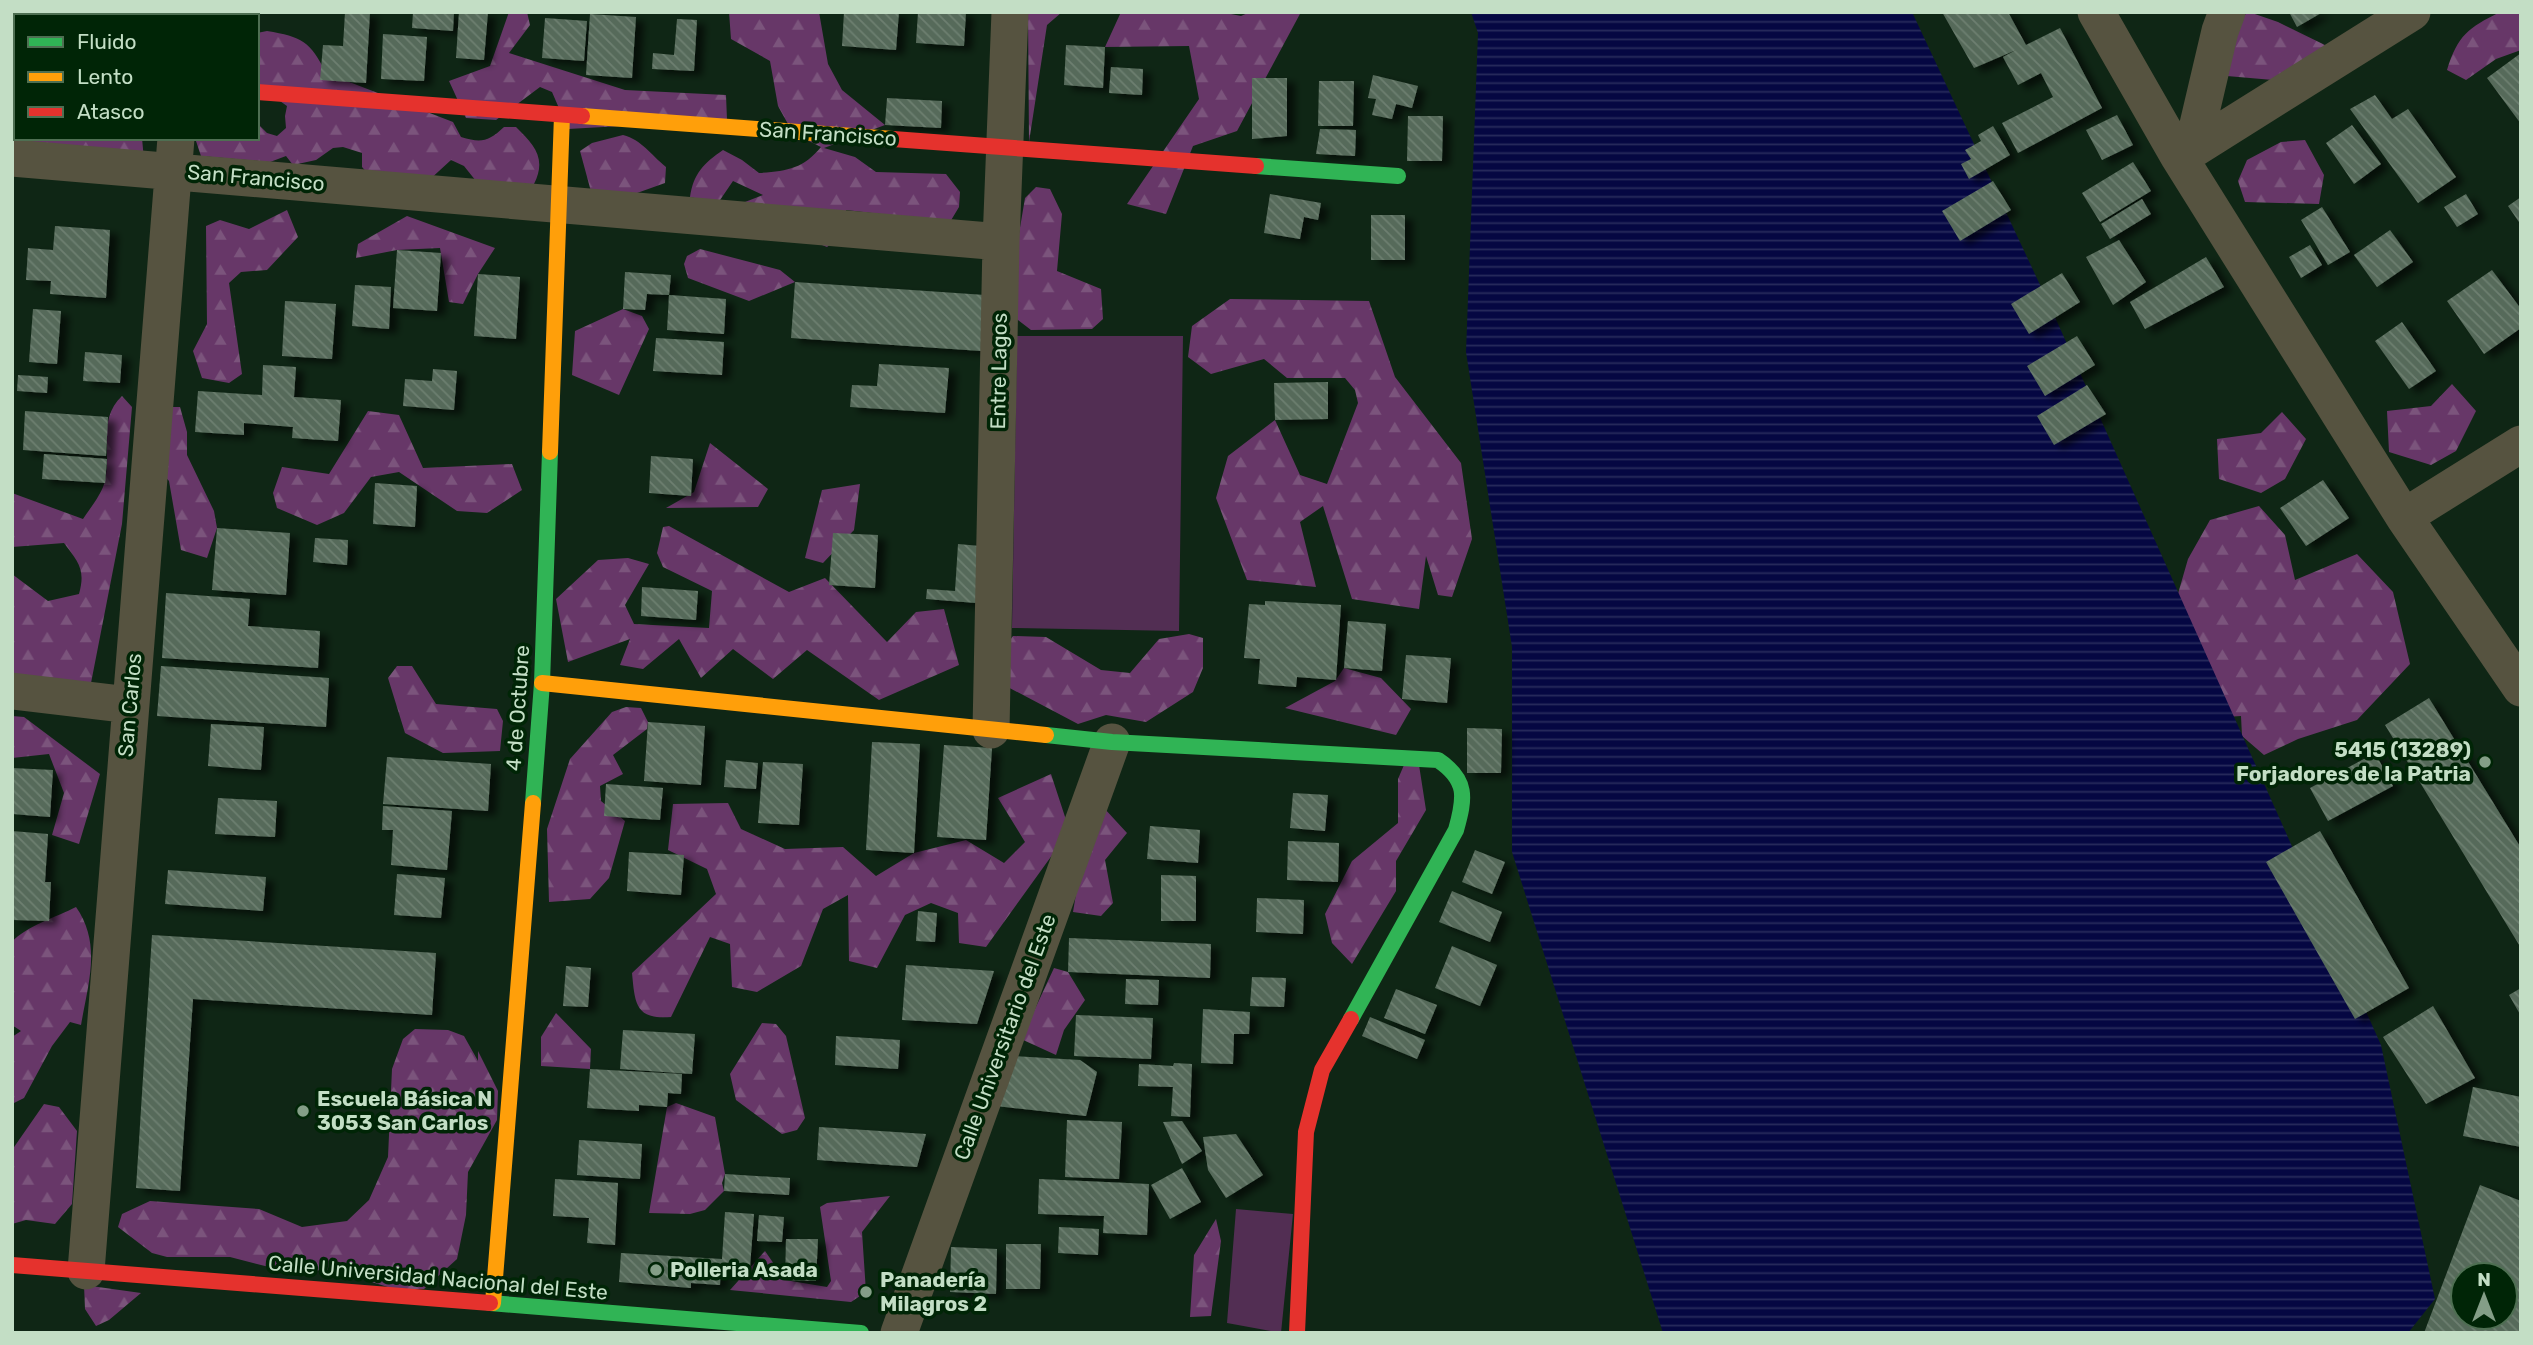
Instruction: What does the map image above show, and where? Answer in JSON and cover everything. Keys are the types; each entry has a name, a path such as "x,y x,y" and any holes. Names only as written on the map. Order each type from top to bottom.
{"street":[{"name":"Entre Lagos","path":"991,730 1001,242 1010,12"},
{"path":"2096,12 2404,517 2515,665"},
{"path":"2185,154 2227,12"},
{"path":"2185,154 2412,12"},
{"name":"San Francisco","path":"259,92 1398,176"},
{"name":"4 de Octubre","path":"493,1303 542,683 562,115"},
{"name":"San Francisco","path":"12,158 175,155 559,204 1001,242"},
{"name":"San Carlos","path":"86,1271 175,155"},
{"path":"2404,517 2521,444"},
{"path":"542,683 1112,742 1438,760 1448,766 1458,777 1465,793 1456,830 1322,1070 1306,1132 1297,1333"},
{"path":"12,691 130,705"},
{"name":"Calle Universitario del Este","path":"899,1333 1112,742"},
{"name":"Calle Universidad Nacional del Este","path":"12,1265 861,1333"}],"shaded area":[{"path":"1471,12 1912,12 2050,306 2381,1045 2435,1299 2408,1333 1663,1333 1512,852 1512,647 1466,352 1478,33"},
{"path":"1017,336 1183,336 1179,631 1012,628"},
{"path":"1236,1209 1293,1214 1281,1333 1227,1323"}],"green space":[{"path":"12,12 61,12 14,14 14,140 142,140 144,160 12,166"},
{"path":"509,12 527,12 530,25 509,53 625,90 726,95 727,120 568,129 552,92 540,87 496,120 466,118 449,81 490,66"},
{"path":"729,12 819,12 828,64 842,90 885,125 824,148 855,157 876,172 946,174 960,192 959,207 950,222 846,210 843,233 827,247 775,226 745,202 763,195 733,181 718,203 690,197 700,170 723,150 759,173 794,168 808,160 821,147 793,133 778,106 770,61 731,39"},
{"path":"1028,12 1062,12 1047,25 1029,142"},
{"path":"1121,12 1221,12 1241,16 1250,12 1301,12 1237,131 1193,146 1166,214 1127,204 1199,99 1189,46 1105,47"},
{"path":"2249,12 2278,22 2329,47 2273,80 2227,76 2220,31"},
{"path":"2500,12 2521,12 2521,50 2496,59 2466,80 2447,70 2460,40 2472,28"},
{"path":"267,31 297,38 310,47 326,73 453,122 461,137 484,140 504,127 516,127 537,152 539,167 534,184 480,186 464,166 451,160 427,182 370,176 362,167 362,153 343,147 333,148 316,160 293,165 286,156 270,162 201,156 196,140 259,140 259,125 267,133 277,136 286,128 287,106 259,86 259,33"},
{"path":"623,135 641,144 666,167 665,183 623,198 593,199 580,151 592,143"},
{"path":"2305,140 2324,175 2319,204 2245,202 2238,181 2247,160 2281,142"},
{"path":"1036,187 1050,189 1062,214 1057,271 1101,289 1103,319 1092,329 1031,330 1009,313 1008,299 1025,198"},
{"path":"287,210 298,237 267,270 241,272 229,283 242,374 229,383 202,378 193,351 207,324 206,226 220,220 249,229"},
{"path":"407,216 495,248 463,304 449,302 440,248 397,250 356,258 358,244"},
{"path":"700,249 780,270 795,282 749,301 688,278 684,264 687,256"},
{"path":"1230,299 1369,301 1395,377 1461,463 1472,539 1452,597 1438,595 1426,556 1419,609 1352,599 1323,506 1300,522 1316,587 1247,580 1216,498 1228,456 1275,420 1300,475 1327,484 1358,403 1355,390 1345,378 1287,378 1264,359 1211,374 1188,357 1192,326"},
{"path":"623,309 642,316 649,329 619,395 572,375 575,331"},
{"path":"2452,384 2476,411 2456,451 2431,465 2389,452 2387,411 2431,406"},
{"path":"122,396 132,407 122,524 91,683 12,677 12,574 48,601 79,594 82,578 77,561 64,543 12,547 12,493 83,519 104,485 107,469 107,425 114,405"},
{"path":"150,407 180,407 187,432 187,455 214,511 217,528 207,558 181,550 169,481 139,447"},
{"path":"368,411 399,415 423,468 512,464 522,490 487,513 457,511 399,472 371,477 344,513 317,525 277,508 273,493 282,467 329,474"},
{"path":"2282,412 2306,439 2285,479 2261,493 2219,479 2217,439 2261,433"},
{"path":"710,443 768,489 758,507 666,508 694,492"},
{"path":"860,484 854,530 823,563 805,558 822,490"},
{"path":"2259,506 2285,535 2295,580 2357,554 2393,592 2410,664 2357,720 2298,739 2264,755 2242,736 2241,716 2226,717 2171,618 2188,559 2210,520"},
{"path":"669,526 789,592 825,578 887,642 916,612 944,609 959,665 879,700 807,650 773,679 733,649 701,678 679,639 643,669 620,665 630,639 568,662 556,599 598,560 628,558 649,564 625,605 634,624 709,628 712,591 663,567 657,553 663,527"},
{"path":"1189,634 1203,638 1203,668 1193,692 1146,722 1106,715 1078,724 1004,685 997,658 1013,636 1046,637 1101,670 1130,673 1159,639"},
{"path":"397,666 412,666 436,704 497,709 503,721 500,751 443,753 405,733 388,678"},
{"path":"1344,668 1381,678 1411,709 1396,735 1285,708 1335,681"},
{"path":"626,707 641,708 648,722 647,729 613,755 623,774 600,786 601,801 625,821 609,878 590,899 549,902 547,829 570,759 612,712"},
{"path":"12,716 24,717 100,774 79,844 52,835 64,793 49,754 12,758"},
{"path":"1404,765 1419,765 1426,810 1396,861 1396,891 1352,964 1332,943 1325,914 1352,861 1398,823 1398,779"},
{"path":"1051,774 1068,826 1063,840 986,947 959,943 958,913 931,903 905,915 877,968 849,961 848,895 823,909 801,966 757,992 732,987 730,944 710,937 671,1017 650,1016 639,1007 632,973 716,894 707,869 668,850 673,804 728,803 741,829 785,849 843,847 876,876 914,853 966,840 1004,863 1025,842 998,798"},
{"path":"1104,808 1127,833 1105,860 1113,903 1101,916 1073,912 1086,834"},
{"path":"76,907 89,935 91,950 81,1025 70,1022 52,1046 24,1098 12,1104 12,1037 21,1031 12,1025 12,942 33,927"},
{"path":"1054,968 1068,972 1085,1000 1064,1030 1056,1055 1021,1039"},
{"path":"556,1013 591,1049 590,1069 541,1066 541,1037"},
{"path":"762,1023 776,1024 786,1036 805,1118 797,1130 782,1134 736,1100 730,1074"},
{"path":"415,1029 448,1030 464,1036 478,1061 478,1051 498,1091 497,1120 468,1172 466,1215 457,1259 424,1289 394,1289 337,1271 277,1269 230,1257 167,1257 152,1253 118,1227 122,1214 150,1201 259,1209 302,1227 347,1221 369,1200 388,1157 392,1069 403,1039"},
{"path":"676,1103 715,1117 725,1174 722,1183 724,1191 705,1210 690,1214 649,1213 667,1107"},
{"path":"44,1104 59,1107 77,1131 72,1204 55,1224 26,1220 12,1224 12,1150"},
{"path":"890,1196 862,1232 866,1292 851,1302 730,1290 765,1251 785,1280 827,1287 831,1281 820,1207 827,1203"},
{"path":"1216,1219 1221,1241 1211,1316 1190,1317 1194,1255"},
{"path":"84,1285 141,1293 109,1320 96,1326 85,1309"}],"building":[{"path":"54,12 118,12 118,14"},
{"path":"345,12 370,12 366,83 320,80 323,45 343,46"},
{"path":"413,12 454,12 453,31 412,28"},
{"path":"459,12 488,12 484,60 456,58"},
{"path":"844,12 899,12 896,50 842,46"},
{"path":"918,12 966,12 964,46 916,43"},
{"path":"1942,12 2008,12 2026,45 2060,28 2102,108 2018,153 2002,123 2053,97 2041,73 2018,85 2003,57 2016,50 1974,68"},
{"path":"2289,12 2323,12 2297,27"},
{"path":"590,14 636,17 632,78 586,75"},
{"path":"545,18 587,21 584,61 542,58"},
{"path":"677,19 697,20 694,71 652,69 653,53 674,55"},
{"path":"383,34 427,37 424,81 381,79"},
{"path":"1066,45 1105,47 1103,88 1064,85"},
{"path":"2521,53 2521,124 2487,78"},
{"path":"1111,67 1143,69 1142,95 1109,93"},
{"path":"1373,75 1418,86 1412,108 1396,104 1392,119 1372,115 1376,99 1368,98"},
{"path":"1252,78 1287,78 1287,136 1252,139"},
{"path":"1319,81 1354,81 1353,126 1318,126"},
{"path":"2375,95 2392,119 2408,109 2456,177 2418,203 2350,109"},
{"path":"887,98 942,101 941,128 885,125"},
{"path":"2117,115 2133,145 2102,160 2086,130"},
{"path":"1408,116 1443,116 1442,161 1407,161"},
{"path":"2352,125 2381,164 2354,184 2326,143"},
{"path":"1993,126 2010,155 1969,179 1961,164 1971,159 1965,150 1981,141 1978,135"},
{"path":"1320,129 1356,130 1355,156 1316,154"},
{"path":"2133,162 2151,191 2100,222 2082,193"},
{"path":"1993,181 2011,210 1960,241 1942,211"},
{"path":"1270,194 1321,203 1318,220 1304,217 1300,239 1264,233"},
{"path":"2466,194 2478,214 2457,227 2444,207"},
{"path":"2521,197 2521,225 2508,206"},
{"path":"2142,199 2151,214 2110,239 2101,224"},
{"path":"2322,207 2350,252 2328,265 2301,220"},
{"path":"1371,215 1405,215 1405,260 1371,260"},
{"path":"55,226 110,230 106,298 50,294 51,281 26,280 28,248 53,250"},
{"path":"2390,230 2413,262 2377,287 2354,255"},
{"path":"2119,240 2146,282 2113,305 2086,257"},
{"path":"2310,245 2322,265 2301,278 2289,257"},
{"path":"397,250 441,253 437,311 393,308"},
{"path":"2206,257 2224,287 2145,329 2130,302"},
{"path":"2492,270 2521,309 2521,328 2484,354 2447,301"},
{"path":"625,272 671,275 669,295 647,294 645,310 623,309"},
{"path":"2062,273 2080,302 2029,334 2011,304"},
{"path":"478,274 520,277 516,339 474,336"},
{"path":"795,282 985,295 981,351 791,338"},
{"path":"355,285 391,287 389,329 352,326"},
{"path":"669,295 726,299 724,334 667,330"},
{"path":"285,301 336,304 332,359 282,356"},
{"path":"33,309 61,311 57,364 29,362"},
{"path":"2402,322 2436,371 2409,389 2375,341"},
{"path":"2077,336 2095,365 2045,396 2027,366"},
{"path":"656,338 724,342 722,375 653,371"},
{"path":"85,352 122,355 120,383 83,381"},
{"path":"879,364 949,368 945,413 850,407 852,385 877,386"},
{"path":"263,365 296,367 294,397 341,400 338,441 292,438 293,427 244,423 244,435 195,432 198,391 262,395"},
{"path":"433,369 457,371 454,410 403,406 405,379 432,381"},
{"path":"18,375 48,377 47,393 17,391"},
{"path":"1328,382 1328,419 1275,420 1274,383"},
{"path":"2087,385 2106,414 2054,445 2037,416"},
{"path":"25,411 108,417 106,456 23,450"},
{"path":"44,454 107,459 105,483 42,479"},
{"path":"651,456 693,459 691,496 649,493"},
{"path":"2323,480 2349,518 2306,546 2280,508"},
{"path":"375,483 417,486 415,527 373,524"},
{"path":"217,528 290,533 286,595 212,590"},
{"path":"833,533 878,535 875,588 829,585"},
{"path":"315,538 348,540 347,565 313,562"},
{"path":"958,544 980,546 976,603 926,599 927,589 955,591"},
{"path":"642,587 698,591 696,620 641,616"},
{"path":"166,593 250,599 248,626 320,631 318,668 162,658"},
{"path":"1265,601 1341,605 1336,680 1297,677 1296,687 1258,684 1260,659 1244,658 1249,604 1265,605"},
{"path":"1348,621 1386,624 1382,671 1344,668"},
{"path":"1406,655 1451,658 1447,703 1402,699"},
{"path":"161,666 329,678 326,727 157,716"},
{"path":"2429,698 2521,848 2521,948 2385,725"},
{"path":"648,722 705,726 701,785 644,781"},
{"path":"211,724 264,727 261,770 208,766"},
{"path":"1467,728 1502,729 1501,773 1467,773"},
{"path":"872,742 920,744 914,853 866,850"},
{"path":"944,745 992,748 986,840 937,837"},
{"path":"2375,753 2393,786 2328,821 2310,788"},
{"path":"387,757 491,764 488,811 383,804"},
{"path":"726,760 758,763 756,789 724,787"},
{"path":"763,762 803,764 799,825 758,823"},
{"path":"12,768 53,770 50,817 12,814"},
{"path":"606,784 663,788 660,820 604,816"},
{"path":"1293,793 1328,795 1325,831 1290,828"},
{"path":"218,798 277,801 275,837 215,834"},
{"path":"383,806 452,811 447,870 391,865 393,830 382,830"},
{"path":"1150,826 1200,830 1198,863 1147,859"},
{"path":"12,831 48,834 45,882 51,882 49,921 12,920"},
{"path":"2320,831 2409,988 2355,1019 2266,862"},
{"path":"1288,841 1339,843 1338,882 1287,880"},
{"path":"1475,850 1505,862 1492,894 1462,882"},
{"path":"629,852 684,855 681,895 627,891"},
{"path":"168,870 266,877 263,911 165,904"},
{"path":"397,874 445,878 441,918 394,915"},
{"path":"1161,875 1196,876 1196,921 1161,921"},
{"path":"1452,891 1502,912 1490,942 1439,922"},
{"path":"1257,898 1304,900 1303,934 1256,932"},
{"path":"918,911 937,913 935,942 916,941"},
{"path":"152,935 436,953 432,1015 193,999 180,1191 136,1188"},
{"path":"1069,938 1211,944 1210,978 1068,972"},
{"path":"1452,946 1497,965 1480,1006 1435,988"},
{"path":"906,965 994,971 977,1024 902,1020"},
{"path":"566,966 591,968 588,1007 563,1006"},
{"path":"1252,977 1286,978 1284,1007 1250,1006"},
{"path":"1126,979 1159,980 1158,1005 1125,1004"},
{"path":"2521,988 2521,1016 2509,995"},
{"path":"1396,989 1437,1005 1425,1034 1384,1018"},
{"path":"2433,1006 2475,1078 2426,1104 2383,1037"},
{"path":"1203,1009 1250,1012 1249,1034 1234,1034 1233,1064 1201,1063"},
{"path":"1076,1015 1153,1018 1151,1059 1074,1056"},
{"path":"1370,1017 1425,1040 1417,1059 1362,1036"},
{"path":"623,1030 695,1034 692,1074 620,1069"},
{"path":"836,1036 900,1040 898,1069 835,1065"},
{"path":"1013,1056 1080,1060 1097,1072 1086,1116 996,1106"},
{"path":"1174,1063 1192,1064 1190,1117 1171,1116 1173,1087 1138,1086 1139,1064 1173,1066"},
{"path":"590,1069 682,1074 681,1094 668,1093 667,1107 639,1105 639,1111 587,1108"},
{"path":"2473,1087 2521,1097 2521,1147 2463,1136"},
{"path":"1067,1120 1122,1122 1119,1179 1065,1177"},
{"path":"1182,1121 1202,1151 1182,1164 1163,1122"},
{"path":"819,1127 926,1134 917,1167 817,1160"},
{"path":"1236,1134 1263,1175 1226,1198 1208,1170 1203,1137"},
{"path":"579,1140 642,1144 640,1179 577,1175"},
{"path":"1182,1168 1201,1202 1170,1219 1151,1185"},
{"path":"725,1174 790,1178 789,1195 724,1191"},
{"path":"555,1179 618,1183 615,1245 587,1243 589,1218 553,1216"},
{"path":"1039,1179 1149,1184 1147,1235 1103,1233 1104,1216 1038,1214"},
{"path":"2480,1185 2521,1201 2521,1333 2424,1333 2449,1267 2449,1331 2519,1331 2519,1261 2451,1261"},
{"path":"725,1212 754,1214 750,1267 721,1265 720,1285 691,1283 691,1288 619,1282 621,1253 722,1259"},
{"path":"759,1215 784,1217 782,1242 757,1241"},
{"path":"1059,1227 1099,1229 1098,1255 1058,1253"},
{"path":"786,1239 818,1239 816,1281 785,1280"},
{"path":"1006,1244 1041,1244 1040,1289 1006,1289"},
{"path":"951,1247 997,1249 996,1294 950,1292"}],"traffic: fast":[{"path":"1256,166 1398,176"},
{"path":"533,803 542,683 550,452"},
{"path":"1046,735 1112,742 1438,760 1448,767 1462,790 1456,830 1351,1019"},
{"path":"490,1303 861,1333"}],"traffic: slow":[{"path":"550,452 562,115"},
{"path":"582,116 893,139"},
{"path":"542,683 1046,735"},
{"path":"493,1303 533,803"}],"traffic: jam":[{"path":"259,92 582,116"},
{"path":"893,139 1256,166"},
{"path":"1297,1333 1306,1132 1322,1070 1351,1019"},
{"path":"12,1265 490,1303"}],"place":[{"name":"5415 (13289) Forjadores de la Patria","path":"2485,762"},
{"name":"Escuela Básica N 3053 San Carlos","path":"303,1111"},
{"name":"Polleria Asada","path":"656,1270"},
{"name":"Panadería Milagros 2","path":"866,1292"}]}
